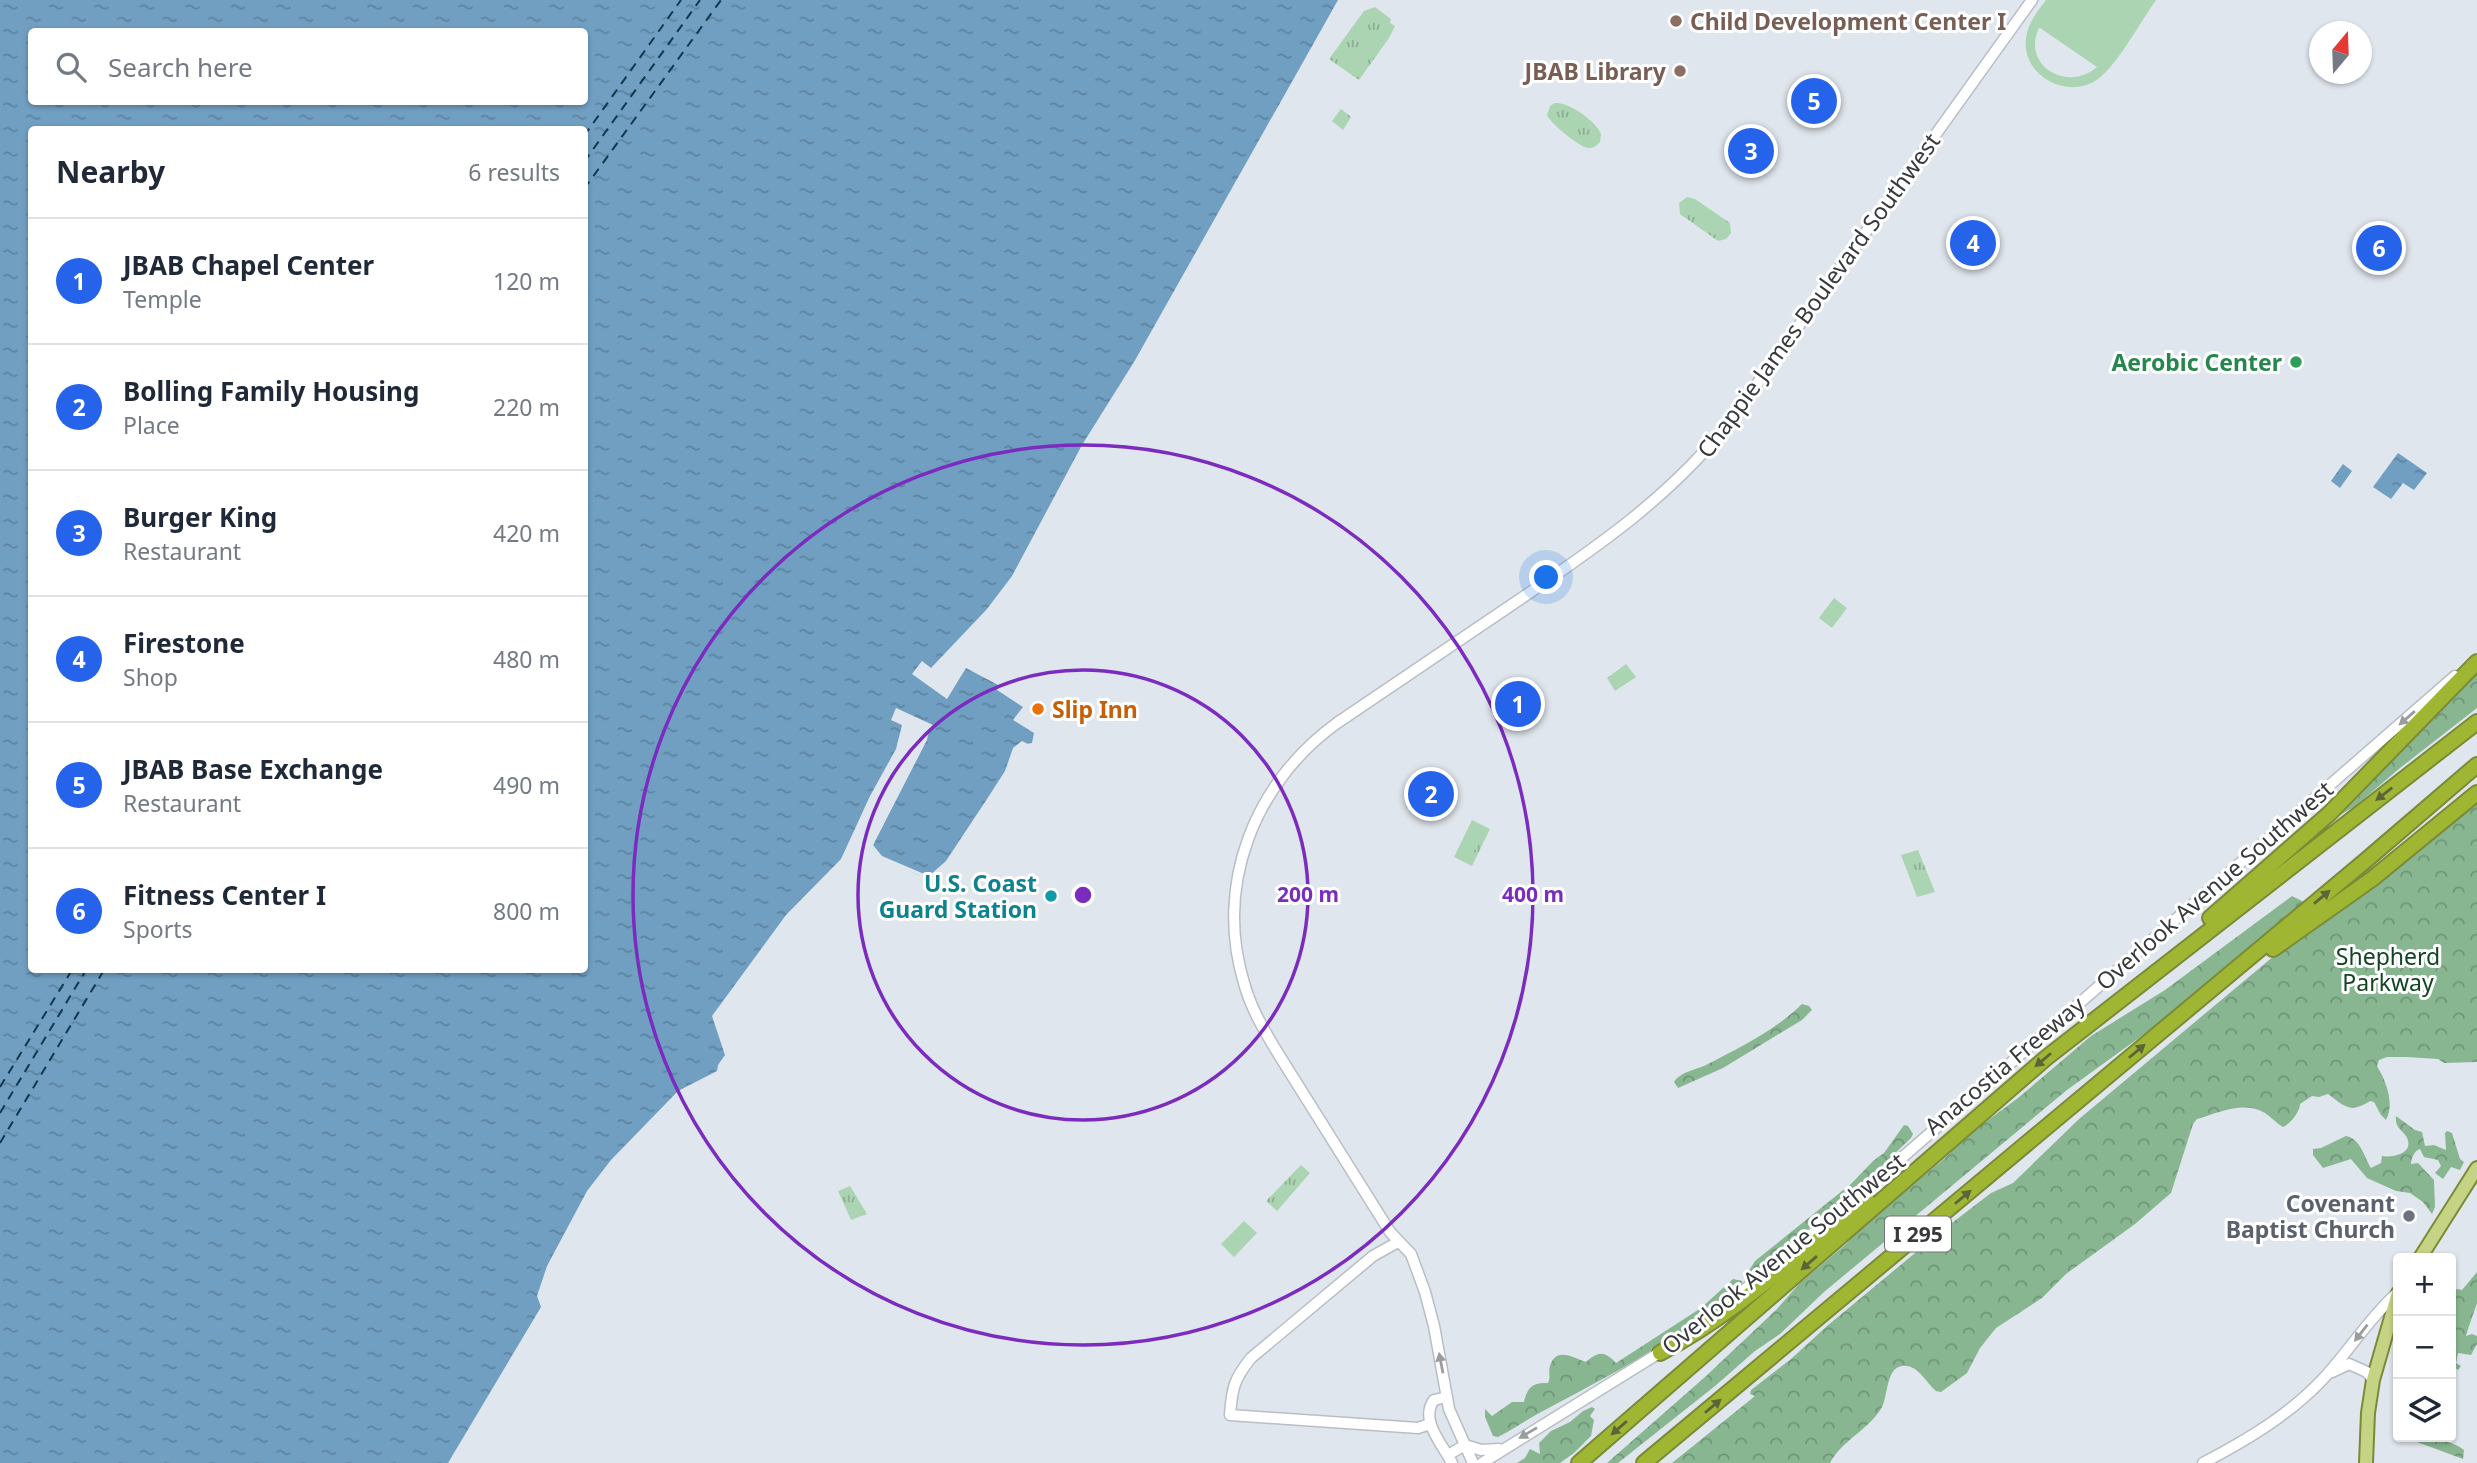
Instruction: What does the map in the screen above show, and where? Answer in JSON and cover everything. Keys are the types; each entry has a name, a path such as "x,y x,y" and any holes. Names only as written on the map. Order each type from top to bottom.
{"highway":[{"path":"2154,972 2183,940 2330,813 2477,660"},
{"name":"Anacostia Freeway","path":"1578,1463 2046,1058 2477,722"},
{"name":"I 295","path":"1645,1463 2379,850 2477,765"},
{"path":"2175,1019 2218,992 2266,954 2372,879 2477,793"},
{"path":"1660,1353 1697,1333 1725,1313 1912,1164 1952,1137"}],"main road":[{"path":"2423,1253 2477,1168"},
{"path":"2366,1463 2368,1413 2373,1380 2393,1310"}],"street":[{"name":"Chappie James Boulevard Southwest","path":"1473,1463 1453,1422 1425,1292 1411,1254 1398,1242 1263,1029 1244,982 1235,934 1236,883 1247,841 1262,806 1286,769 1327,730 1593,550 1632,521 1691,467 1734,416 2032,0"},
{"name":"Overlook Avenue Southwest","path":"1482,1463 1660,1353 1709,1319 1850,1203 2477,660"},
{"path":"1398,1242 1373,1256 1251,1358 1238,1374 1232,1389 1230,1415 1418,1428 1430,1424"},
{"path":"2203,1463 2272,1422 2302,1400 2326,1376 2379,1309 2393,1296"},
{"path":"2326,1376 2349,1364 2367,1372 2373,1380"},
{"path":"1447,1396 1434,1400 1429,1406 1430,1424 1450,1459 1465,1445 1486,1451 1503,1448"}],"green space":[{"path":"2046,0 2156,0 2106,72 2086,85 2073,87 2049,81 2031,64 2026,52 2029,27","holes":["2040,28 2097,67 2073,77 2050,71 2036,53 2035,41"]},
{"path":"1375,7 1391,19 1390,23 1395,26 1359,80 1329,59 1364,11"},
{"path":"1555,103 1574,109 1588,118 1601,134 1600,142 1589,148 1585,147 1559,129 1547,115 1550,106"},
{"path":"1341,109 1351,117 1343,130 1332,121"},
{"path":"1687,197 1695,199 1730,223 1731,233 1726,239 1718,241 1680,214 1679,203"},
{"path":"1834,598 1847,608 1832,628 1819,618"},
{"path":"1626,664 1636,677 1615,691 1607,678"},
{"path":"2477,674 2477,708 2354,807 2340,815"},
{"name":"Shepherd Parkway","path":"2477,786 2477,1062 2444,1063 2438,1059 2407,1057 2387,1057 2379,1060 2377,1066 2386,1085 2390,1107 2386,1120 2374,1102 2352,1108 2328,1094 2312,1096 2300,1104 2294,1117 2283,1127 2265,1113 2248,1108 2231,1109 2197,1119 2193,1124 2171,1193 2135,1224 2066,1274 2042,1298 1996,1328 1980,1348 1967,1373 1941,1392 1936,1391 1913,1368 1897,1368 1890,1377 1884,1402 1877,1415 1841,1448 1830,1463 1672,1463 1755,1396 1750,1394 1751,1390 1944,1229 1991,1193 2013,1183 2079,1119"},
{"path":"1472,820 1490,829 1472,866 1454,857"},
{"path":"1472,828 1483,833 1471,857 1460,852"},
{"path":"1918,850 1935,892 1917,897 1901,855"},
{"path":"2292,896 2304,902 2154,1027 2067,1090 1824,1292 1780,1334 1755,1351 1618,1463 1607,1463 1705,1377 1863,1225 1944,1159 1968,1135 2018,1098 2091,1036 2165,990"},
{"path":"1802,1004 1812,1010 1802,1020 1723,1068 1678,1088 1674,1082 1685,1073 1708,1064 1757,1037"},
{"path":"2396,1116 2422,1132 2425,1146 2434,1145 2446,1150 2445,1133 2452,1133 2460,1159 2464,1162 2460,1170 2451,1167 2443,1179 2435,1173 2441,1166 2438,1160 2424,1157 2420,1149 2416,1151 2411,1164 2418,1163 2434,1180 2435,1207 2432,1214 2423,1202 2410,1193 2396,1191 2367,1178 2351,1159 2323,1168 2313,1155 2313,1149 2346,1136 2359,1145 2371,1168 2381,1163 2382,1156 2397,1155 2408,1147 2406,1136 2397,1125"},
{"path":"1904,1125 1908,1126 1913,1134 1911,1138 1842,1204 1752,1278 1749,1277 1748,1272 1755,1261 1852,1183 1884,1153"},
{"path":"1301,1165 1310,1173 1277,1211 1266,1201"},
{"path":"850,1186 867,1214 851,1220 838,1191"},
{"path":"1244,1221 1257,1233 1234,1257 1221,1244"},
{"path":"2477,1272 2477,1303 2466,1336 2477,1336 2477,1344 2471,1355 2458,1353 2456,1363 2456,1290 2462,1290"},
{"path":"1733,1279 1742,1281 1742,1286 1672,1338 1504,1434 1493,1436 1485,1417 1485,1409 1492,1416 1512,1402 1524,1402 1531,1387 1548,1383 1550,1366 1556,1356 1566,1355 1586,1362 1601,1354 1616,1363 1701,1308"},
{"path":"1592,1407 1595,1409 1590,1416 1594,1420 1591,1436 1574,1453 1560,1463 1517,1463 1525,1458 1530,1449 1540,1454 1539,1443 1551,1431"},
{"path":"2417,1442 2454,1444 2464,1450 2463,1459"}],"water":[{"path":"0,0 1338,0 1134,362 1082,445 1012,576 987,609 931,668 922,661 912,674 947,699 966,668 1000,686 997,690 1023,707 1013,720 1034,733 1032,743 1021,746 1015,752 1010,771 946,866 930,881 876,854 873,845 933,725 896,708 891,720 902,725 896,749 870,796 841,859 786,915 712,1016 725,1055 717,1071 678,1091 611,1160 587,1191 547,1266 537,1296 541,1307 448,1463 0,1463"},
{"path":"2398,453 2427,473 2414,490 2403,483 2391,499 2373,487"},
{"path":"2343,464 2352,471 2340,488 2331,481"}],"pier":[{"path":"924,732 928,734 927,740 873,845 882,856 929,876 946,861 987,799 1005,771 1013,748 1022,741 1030,745 1017,752 1010,773 977,823 941,875 929,883 918,875 876,857 870,847 922,742"}],"ferry route":[{"path":"588,130 681,0"},
{"path":"588,156 700,0"},
{"path":"588,183 721,0"},
{"path":"0,1087 70,973"},
{"path":"0,1113 84,973"},
{"path":"0,1143 102,973"}],"place":[{"name":"Child Development Center I","path":"1676,21"},
{"name":"JBAB Library","path":"1680,71"},
{"name":"JBAB Base Exchange","path":"1814,101"},
{"name":"Burger King","path":"1751,151"},
{"name":"Firestone","path":"1973,243"},
{"name":"Fitness Center I","path":"2379,248"},
{"name":"Aerobic Center","path":"2296,362"},
{"name":"JBAB Chapel Center","path":"1518,704"},
{"name":"Slip Inn","path":"1038,709"},
{"name":"Bolling Family Housing","path":"1431,794"},
{"name":"U.S. Coast Guard Station","path":"1051,896"},
{"name":"Covenant Baptist Church","path":"2409,1216"}]}
